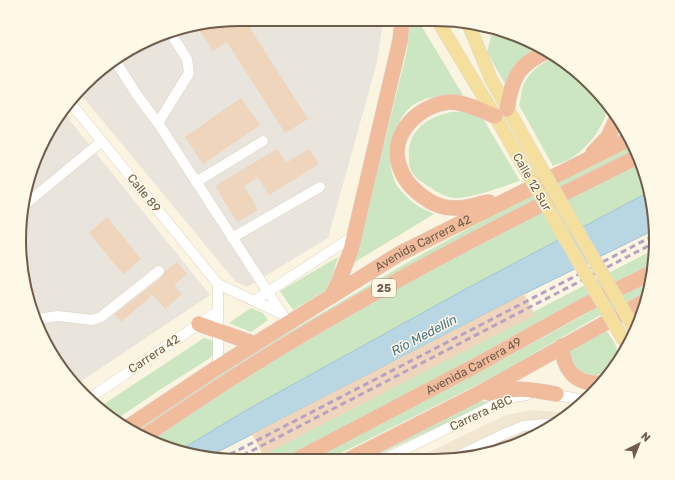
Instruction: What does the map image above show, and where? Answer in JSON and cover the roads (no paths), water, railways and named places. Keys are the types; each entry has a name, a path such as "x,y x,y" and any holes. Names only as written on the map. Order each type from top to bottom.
{"highway":[{"path":"331,296 346,265 355,235 400,41 402,26"},
{"path":"511,197 454,208 440,206 426,199 413,189 404,178 398,164 398,145 403,130 414,117 436,105 450,102 501,112 510,94 515,77 534,57 541,54"},
{"path":"575,166 595,151 608,137 614,123"},
{"name":"Avenida Carrera 42","path":"132,424 255,344 285,318 331,296 411,248 625,141"},
{"name":"Avenida Carrera 42","path":"149,434 262,359 338,314 492,229 633,158"},
{"name":"Avenida Carrera 49","path":"307,454 468,370 581,307 646,275"},
{"path":"360,454 476,395 639,304"},
{"path":"199,324 255,344"},
{"path":"562,346 564,362 570,372 583,381 594,383"},
{"path":"476,395 504,389 522,388 556,394"}],"main road":[{"name":"Calle 12 Sur","path":"441,26 536,159 632,325"},
{"name":"Calle 12 Sur","path":"470,29 491,79 501,112 524,168 623,342"}],"street":[{"path":"158,123 189,73 187,59 173,36"},
{"path":"118,65 137,95 158,123 285,318"},
{"name":"Calle 89","path":"73,106 218,284 285,318"},
{"path":"30,200 102,141"},
{"path":"196,182 263,141"},
{"path":"232,238 320,187"},
{"path":"254,301 355,235"},
{"path":"41,319 58,316 92,320 101,317 159,271"},
{"path":"218,284 218,367"},
{"name":"Carrera 42","path":"94,396 218,311"},
{"name":"Carrera 48C","path":"395,454 514,397 534,394 556,394 578,398"},
{"path":"468,451 523,426 543,424"}],"water":[{"name":"Río Medellín","path":"644,194 649,232 524,294 217,453 185,447 243,412 462,291"}],"railway":[{"path":"231,454 649,238"},
{"path":"246,454 649,246"}]}
